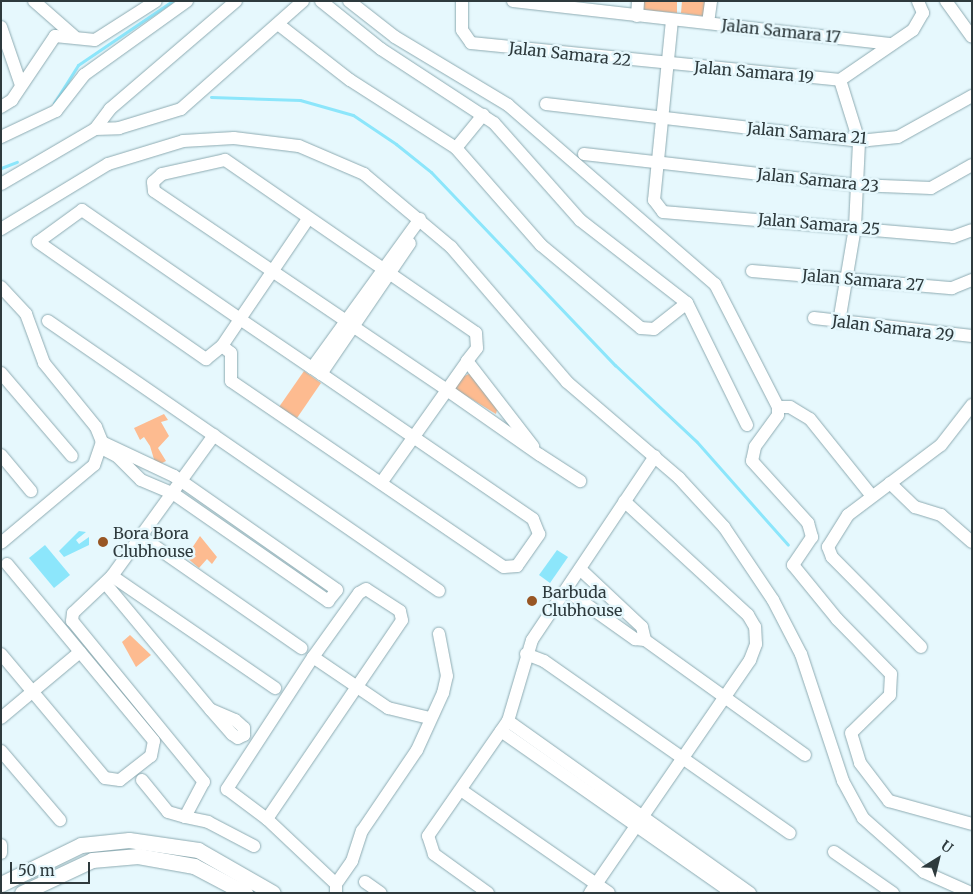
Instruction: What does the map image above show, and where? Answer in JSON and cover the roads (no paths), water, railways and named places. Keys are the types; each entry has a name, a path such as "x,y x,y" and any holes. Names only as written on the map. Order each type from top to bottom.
{"main road":[{"path":"1,884 81,845 129,840 198,850 273,893"},
{"path":"22,893 58,873 111,857 177,861 226,888 245,893"}],"street":[{"path":"34,1 74,37"},
{"path":"1,137 56,111 84,75 187,1"},
{"path":"1,184 95,129 110,109 236,1"},
{"path":"95,129 119,128 181,109 303,1"},
{"path":"321,1 381,49 483,115 580,220 687,303 747,425"},
{"path":"349,1 395,38 508,104 700,269 724,298 778,407 778,416 755,447 752,461 808,523 812,537"},
{"name":"Jalan Samara 22","path":"462,1 462,30 471,43 668,64"},
{"name":"Jalan Samara 17","path":"513,1 890,44"},
{"path":"637,16 638,1"},
{"path":"708,23 711,1"},
{"path":"838,322 849,278 855,227 859,141 840,80 919,24 923,13 918,1"},
{"path":"946,1 972,37"},
{"path":"1,106 21,85 55,36 95,40 153,2"},
{"path":"584,154 659,162 672,20"},
{"path":"278,24 350,80 456,148 541,245 641,328 654,328 687,303"},
{"path":"1,27 21,85"},
{"name":"Jalan Samara 19","path":"668,64 840,80"},
{"name":"Jalan Samara 21","path":"546,104 859,141 898,137 972,96"},
{"path":"456,148 483,115"},
{"path":"1,228 127,156 210,138 258,139 320,152 364,174 422,221 503,302 568,382 654,456 724,528 773,600 801,654 842,781 863,818 924,872 963,892"},
{"path":"381,484 446,390 477,348 476,333 225,160 162,174 153,182 154,191 350,324 446,390 540,455 580,481"},
{"name":"Jalan Samara 23","path":"659,162 857,185 931,188 972,165"},
{"name":"Jalan Samara 25","path":"659,162 654,200 663,212 855,227 953,237 972,230"},
{"path":"222,346 231,353 231,381 504,567 517,566 540,526 414,437 317,371 240,318 82,210 38,242 199,358 213,357 222,346 240,318 308,219"},
{"path":"317,371 422,221"},
{"name":"Jalan Samara 27","path":"752,270 952,288 972,280"},
{"path":"1,287 26,314 44,363 96,428 101,445 94,465 1,543"},
{"name":"Jalan Samara 29","path":"814,318 972,336"},
{"path":"48,321 439,591"},
{"path":"467,361 540,455"},
{"path":"2,375 72,456"},
{"path":"921,647 832,557 829,542 848,515 941,445 972,405"},
{"path":"778,407 790,407 810,419 872,496"},
{"path":"185,817 203,790 201,774 72,621 76,608 109,580 143,538 214,435"},
{"path":"101,445 134,458 182,482 337,590 328,601 174,494 126,469 117,456 101,445"},
{"path":"1,455 31,491"},
{"path":"488,893 428,846 428,836 504,726 526,654 654,456"},
{"path":"126,469 134,458"},
{"path":"890,483 915,507 941,515 972,542"},
{"path":"593,888 750,660 755,627 624,501"},
{"path":"812,537 829,542"},
{"path":"812,537 793,565 893,681 890,695 854,726 852,744 860,763 889,801 972,824"},
{"path":"143,538 301,648"},
{"path":"1,654 105,778 120,780 151,756 154,741 7,564"},
{"path":"580,569 642,627 646,640"},
{"path":"109,580 275,688"},
{"path":"109,580 212,710"},
{"path":"268,819 402,620 400,611 362,589 227,785 229,793 268,819 336,888 352,861 362,830 418,750 447,676 439,634"},
{"path":"566,590 634,639 646,640 805,755"},
{"path":"1,718 80,652"},
{"path":"526,654 683,757 790,832"},
{"path":"314,657 388,708 429,718"},
{"path":"504,726 639,821 750,892"},
{"path":"1,751 60,820"},
{"path":"142,780 168,812 208,822 254,846"},
{"path":"461,790 593,888 609,893"},
{"path":"639,821 732,893"},
{"path":"1,844 1,853"},
{"path":"834,852 893,893"},
{"path":"365,882 380,893"}],"water":[{"path":"79,531 86,532 76,540 79,544 89,537 89,545 64,557 59,551"},
{"path":"45,545 70,575 54,588 29,558"},
{"path":"557,550 568,557 550,583 539,575"}],"waterway":[{"path":"54,103 78,65 172,1"},
{"path":"211,97 300,100 353,115 396,144 431,172 615,365 697,442 788,545"},
{"path":"1,168 17,162"}],"place":[{"name":"Bora Bora Clubhouse","path":"103,542"},
{"name":"Barbuda Clubhouse","path":"532,601"}]}
